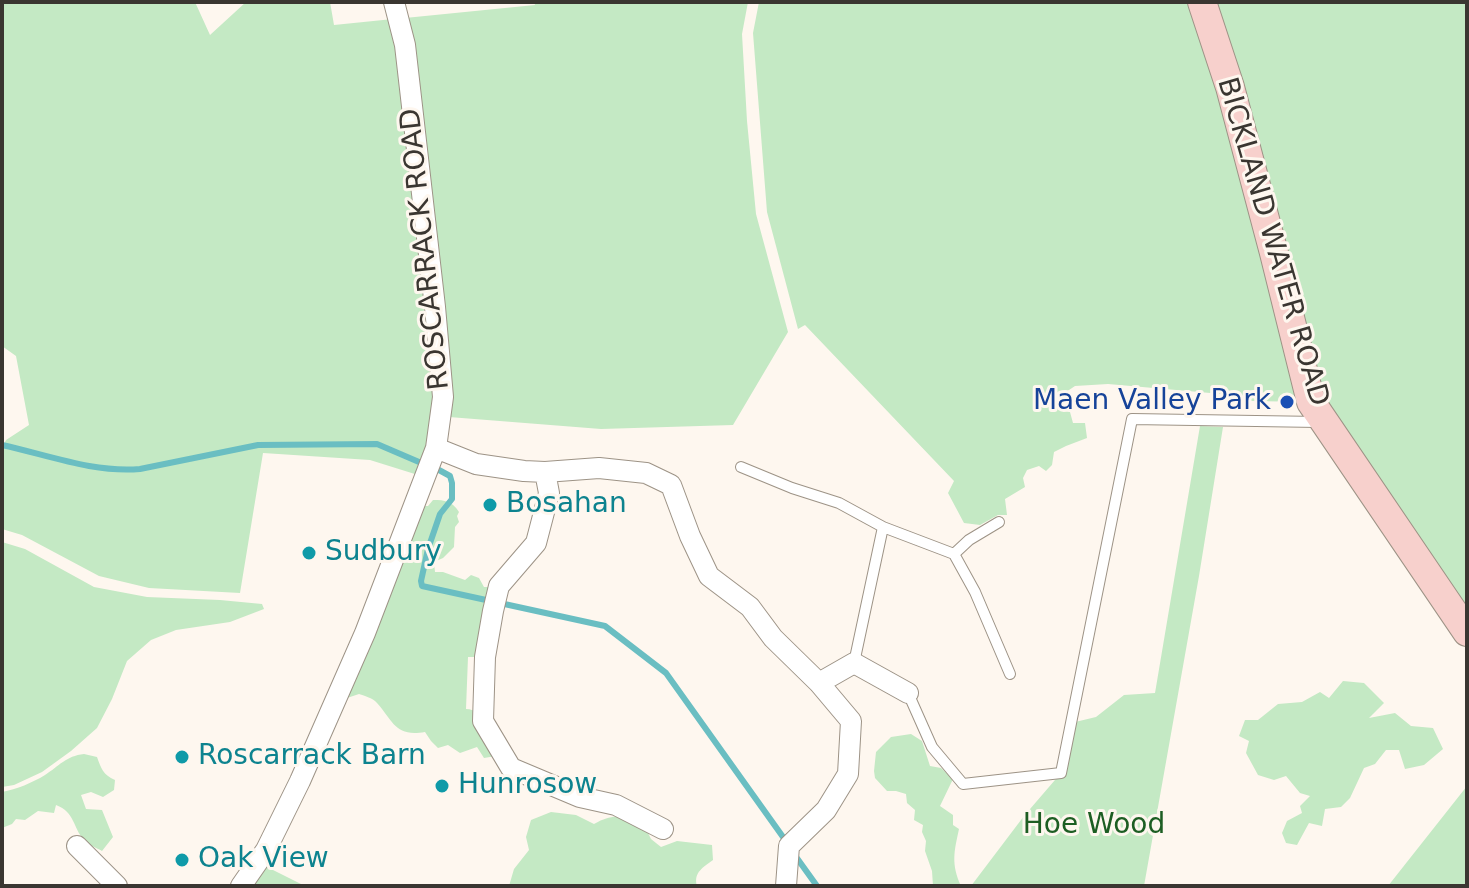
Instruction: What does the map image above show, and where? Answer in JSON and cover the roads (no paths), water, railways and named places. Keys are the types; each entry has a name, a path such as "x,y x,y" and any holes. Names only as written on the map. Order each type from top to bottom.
{"street":[{"name":"ROSCARRACK ROAD","path":"241,886 266,850 300,781 365,633 436,448 443,397 405,45 394,2"},
{"name":"BICKLAND WATER ROAD","path":"1202,2 1230,87 1311,402 1467,632"},
{"path":"436,448 476,464 524,471 599,468 646,473 671,485 709,576 750,607 773,638 819,683 851,721 848,774 826,810 789,846 786,886"},
{"path":"545,472 549,493 536,543 499,586 495,602 485,657 483,721 511,768 580,797 616,805 663,829"},
{"path":"819,683 854,663 908,693"},
{"path":"77,846 117,886"}],"lane":[{"path":"908,693 932,747 963,784 1061,773 1132,419 1324,422"},
{"path":"741,467 839,503 883,527 954,554 975,592 1010,674"},
{"path":"954,554 969,540 999,522"},
{"path":"854,663 883,527"}],"waterway":[{"path":"2,445 88,466 122,470 258,445 377,444 419,462"},
{"path":"439,470 450,476 452,499 440,514 428,549 422,586 605,626 666,673 788,844"},
{"path":"794,854 817,886"}],"place":[{"name":"Maen Valley Park","path":"1287,402"},
{"name":"Bosahan","path":"490,505"},
{"name":"Sudbury","path":"309,553"},
{"name":"Roscarrack Barn","path":"182,757"},
{"name":"Hunrosow","path":"442,786"},
{"name":"Oak View","path":"182,860"}],"park label":[{"name":"Hoe Wood","path":"1094,826"}]}
